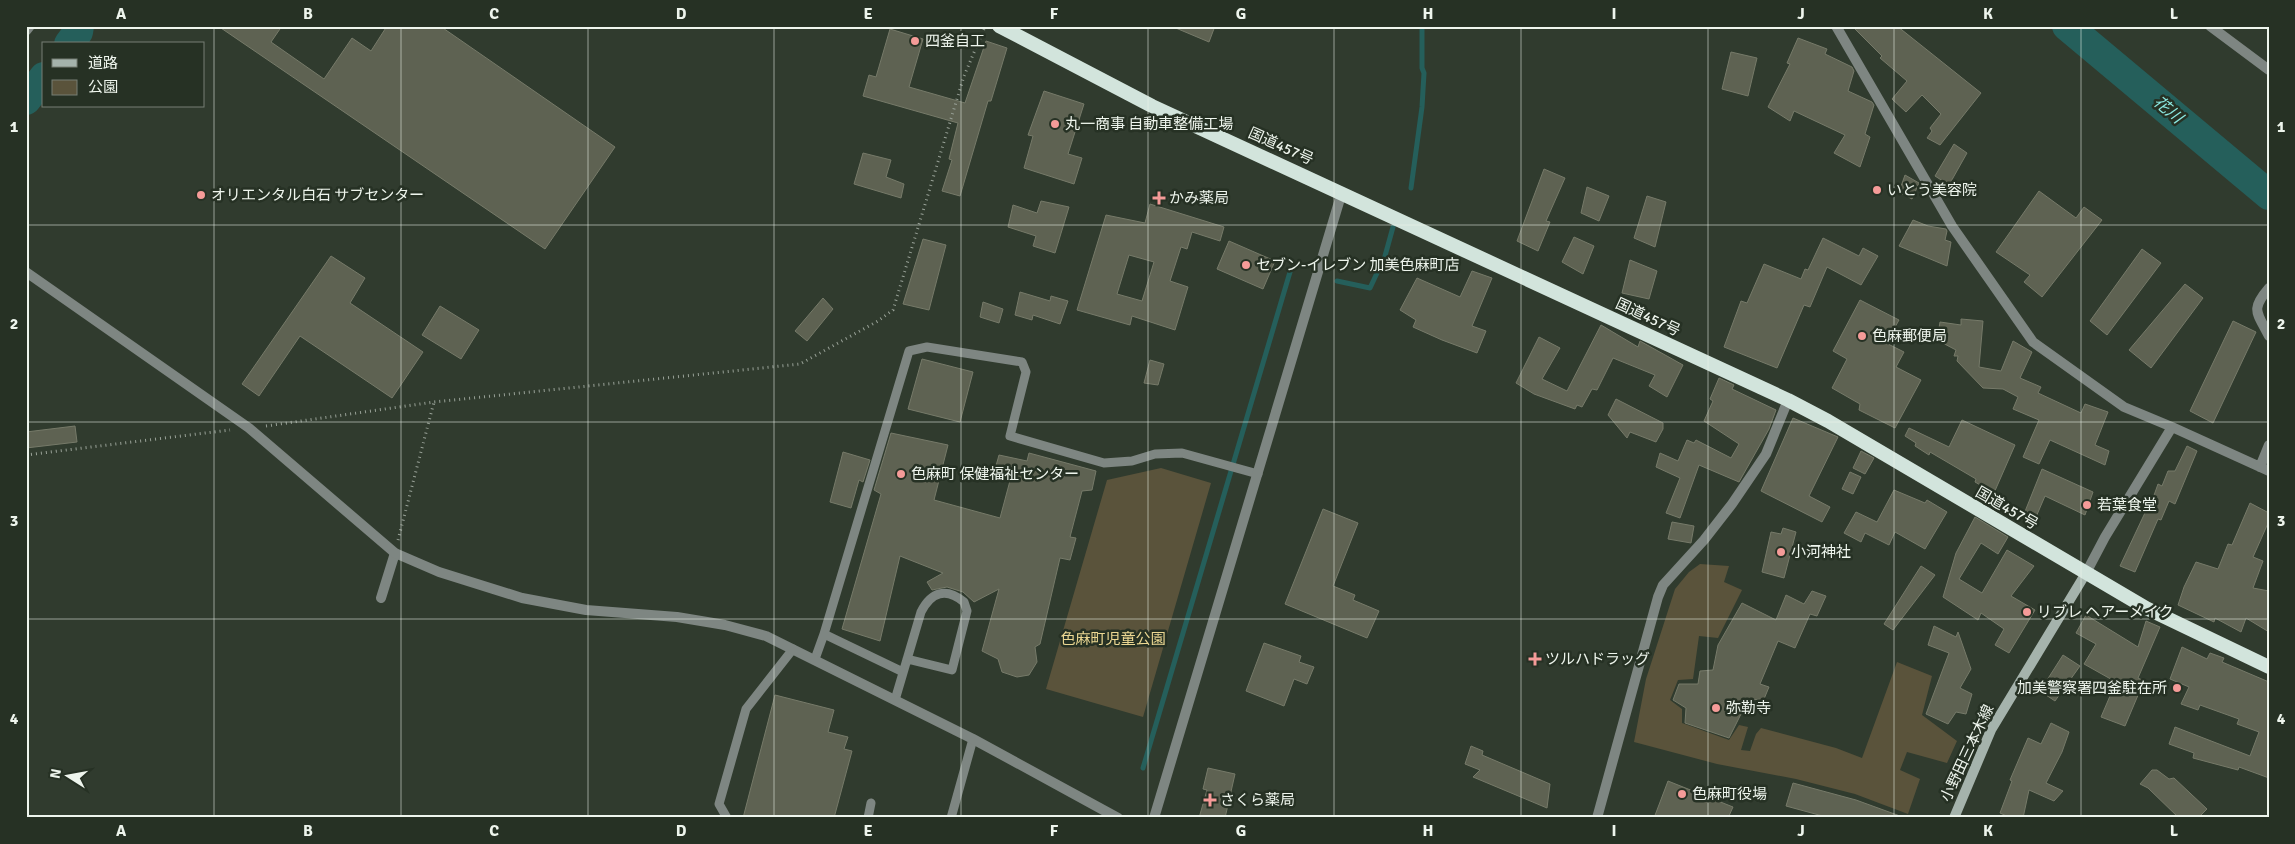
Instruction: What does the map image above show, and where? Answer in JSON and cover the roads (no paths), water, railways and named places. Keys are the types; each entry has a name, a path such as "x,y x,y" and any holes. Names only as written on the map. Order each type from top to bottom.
{"highway":[{"name":"国道457号","path":"999,26 1152,106 1342,192 1788,400 1828,421 2146,608 2269,667"}],"main road":[{"name":"小野田三本木線","path":"1954,818 1991,730 2086,573"}],"street":[{"path":"26,31 30,26"},
{"path":"1836,26 1952,226 2033,342 2124,408 2172,427 2264,469 2269,445"},
{"path":"2210,26 2269,70"},
{"path":"1154,818 1342,192"},
{"path":"26,272 249,428 395,553 439,572 522,598 586,610 677,617 725,625 766,636 973,739 1118,818"},
{"path":"2267,289 2258,302 2256,310 2269,336"},
{"path":"1597,818 1658,597 1663,586 1704,540 1732,504 1766,454 1788,400"},
{"path":"2086,573 2105,537 2172,427"},
{"path":"381,598 395,553"}],"lane":[{"path":"815,659 908,351 927,347 1022,362 1026,372 1010,436 1104,463 1132,461 1155,454 1182,453 1258,474"},
{"path":"895,700 903,672 921,612 927,599 938,594 949,593 964,602 968,611 952,670 907,659"},
{"path":"824,634 903,672"},
{"path":"727,818 720,804 746,709 793,649"},
{"path":"951,818 973,739"},
{"path":"868,818 870,803"}],"waterway":[{"path":"70,42 78,32 79,26"},
{"path":"1411,188 1422,107 1424,73 1422,68 1422,26"},
{"name":"花川","path":"2067,26 2269,195"},
{"path":"26,100 42,80"},
{"path":"1337,281 1370,288 1385,256 1393,227"},
{"path":"1143,768 1290,272"}],"place":[{"name":"四釜自工","path":"915,41"},
{"name":"丸一商事 自動車整備工場","path":"1055,124"},
{"name":"いとう美容院","path":"1877,190"},
{"name":"オリエンタル白石 サブセンター","path":"201,195"},
{"name":"かみ薬局","path":"1159,198"},
{"name":"セブン-イレブン 加美色麻町店","path":"1246,265"},
{"name":"色麻郵便局","path":"1862,336"},
{"name":"色麻町 保健福祉センター","path":"901,474"},
{"name":"若葉食堂","path":"2087,505"},
{"name":"小河神社","path":"1781,552"},
{"name":"リブレ ヘアーメイク","path":"2027,612"},
{"name":"ツルハドラッグ","path":"1535,659"},
{"name":"加美警察署四釜駐在所","path":"2177,688"},
{"name":"弥勒寺","path":"1716,708"},
{"name":"色麻町役場","path":"1682,794"},
{"name":"さくら薬局","path":"1210,800"}],"park label":[{"name":"色麻町児童公園","path":"1113,639"}]}
